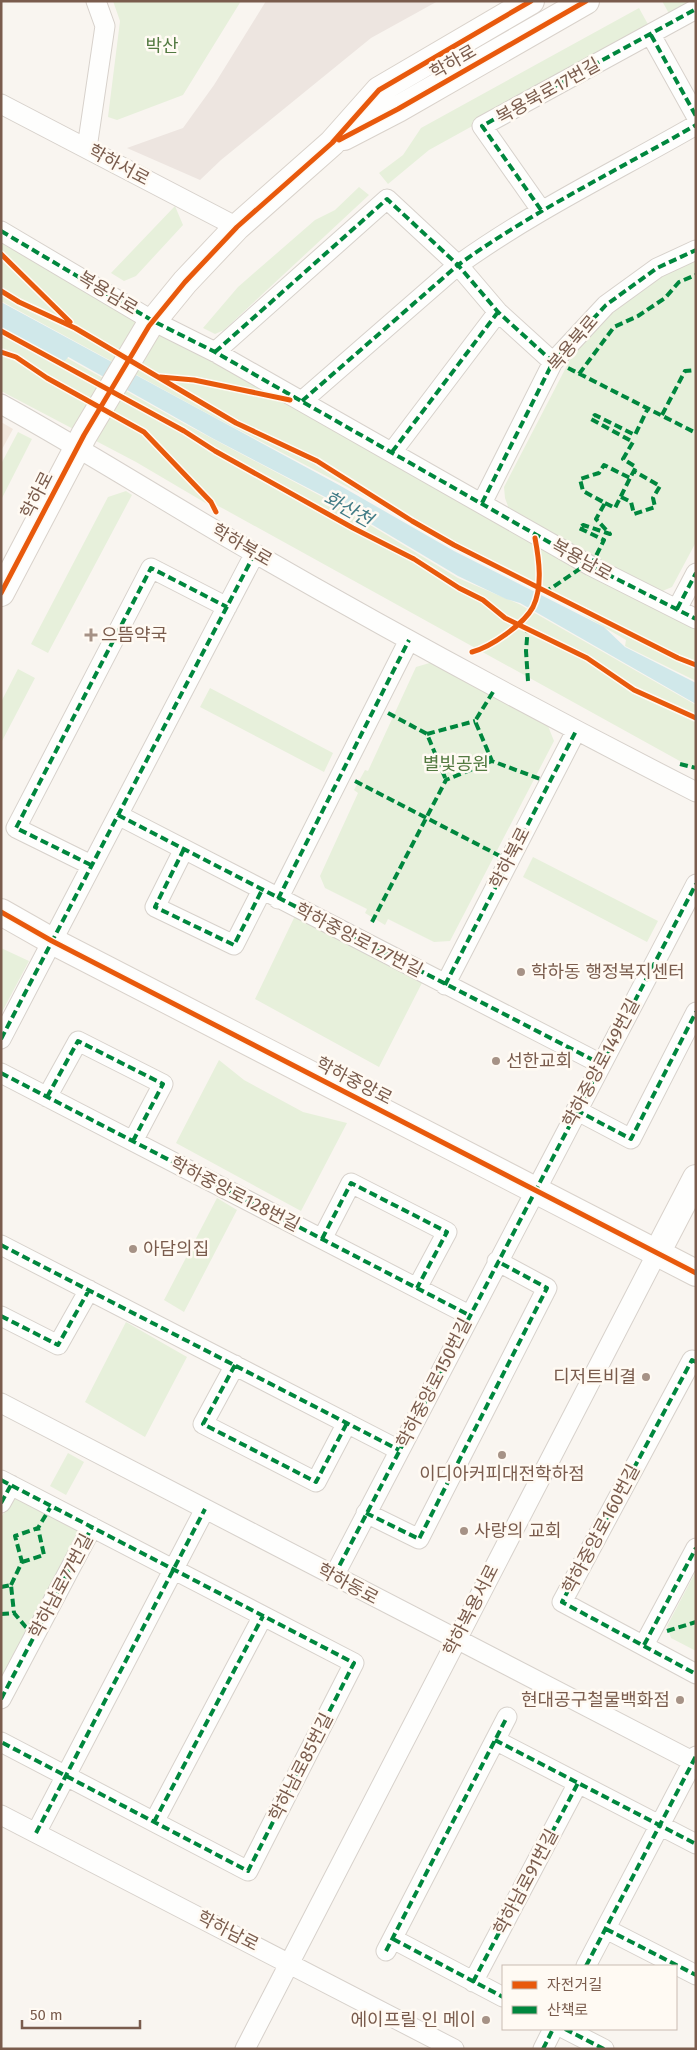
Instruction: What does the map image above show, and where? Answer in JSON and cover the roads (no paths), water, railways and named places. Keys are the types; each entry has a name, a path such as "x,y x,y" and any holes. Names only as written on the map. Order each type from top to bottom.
{"street":[{"path":"87,148 105,26 96,1"},
{"name":"학하로","path":"1,593 81,441 151,323 237,227 332,143 379,90 531,1"},
{"name":"학하로","path":"332,143 398,110 586,1"},
{"name":"복용북로17번길","path":"541,210 482,126 696,9"},
{"path":"651,35 696,116"},
{"name":"학하서로","path":"1,104 237,227"},
{"path":"302,401 458,265 541,210 696,125"},
{"path":"215,352 387,200 458,265 498,312 553,362"},
{"name":"복용남로","path":"1,231 151,323 215,352 591,566 696,619"},
{"name":"복용북로","path":"482,503 553,362 606,305 657,268 696,250"},
{"path":"392,452 498,312"},
{"name":"학하북로","path":"1,404 81,441 255,553 409,640 576,731 696,792"},
{"path":"1,1039 255,553"},
{"path":"91,865 16,828 151,568 227,607"},
{"path":"676,609 696,573"},
{"path":"184,849 155,906 234,945 270,894 409,640"},
{"name":"학하북로","path":"444,985 576,731"},
{"name":"학하중앙로127번길","path":"118,815 444,985 601,1064"},
{"name":"학하중앙로149번길","path":"534,1190 695,888"},
{"name":"학하중앙로","path":"1,912 52,941 696,1273"},
{"path":"576,1110 631,1139 696,1012"},
{"path":"47,1097 78,1041 146,1075 163,1084 133,1141"},
{"name":"학하중앙로128번길","path":"1,1073 469,1315"},
{"name":"학하복용서로","path":"245,2049 455,1640 696,1178"},
{"path":"322,1239 351,1183 447,1232 417,1288"},
{"name":"학하중앙로150번길","path":"334,1576 534,1190"},
{"path":"1,1245 399,1450"},
{"path":"366,1513 419,1539 547,1288 497,1261"},
{"path":"1,1316 58,1345 89,1290"},
{"name":"학하중앙로160번길","path":"644,1645 562,1602 692,1360 696,1362"},
{"path":"235,1365 204,1424 316,1482 347,1423"},
{"name":"학하동로","path":"1,1403 455,1640 695,1760"},
{"path":"1,1503 6,1482 92,1527"},
{"path":"36,1833 205,1509"},
{"name":"학하남로77번길","path":"1,1699 92,1527 354,1663"},
{"path":"696,1548 644,1645 696,1674"},
{"path":"1,1742 154,1822 263,1616"},
{"name":"학하남로85번길","path":"154,1822 248,1871 354,1663"},
{"path":"502,1996 389,1946 507,1717"},
{"path":"495,1740 696,1844"},
{"path":"587,1965 695,1760"},
{"name":"학하남로91번길","path":"473,1982 578,1783"},
{"name":"학하남로","path":"1,1815 454,2049"},
{"path":"606,1928 677,1965"},
{"path":"677,1965 696,1975"},
{"path":"543,2049 552,2030"},
{"path":"567,2030 604,2049"}],"water":[{"path":"1,302 339,485 454,551 604,627 625,647 696,683 696,704 520,603 506,599 458,576 331,500 212,438 1,319"}],"waterway":[{"name":"화산천","path":"1,319 56,349"}],"place":[{"name":"으뜸약국","path":"91,635"},
{"name":"학하동 행정복지센터","path":"521,972"},
{"name":"선한교회","path":"496,1061"},
{"name":"아담의집","path":"133,1249"},
{"name":"디저트비결","path":"646,1377"},
{"name":"이디아커피대전학하점","path":"502,1455"},
{"name":"사랑의 교회","path":"464,1531"},
{"name":"현대공구철물백화점","path":"680,1700"},
{"name":"에이프릴 인 메이","path":"486,2020"}],"park label":[{"name":"박산","path":"162,46"},
{"name":"별빛공원","path":"456,764"}]}
